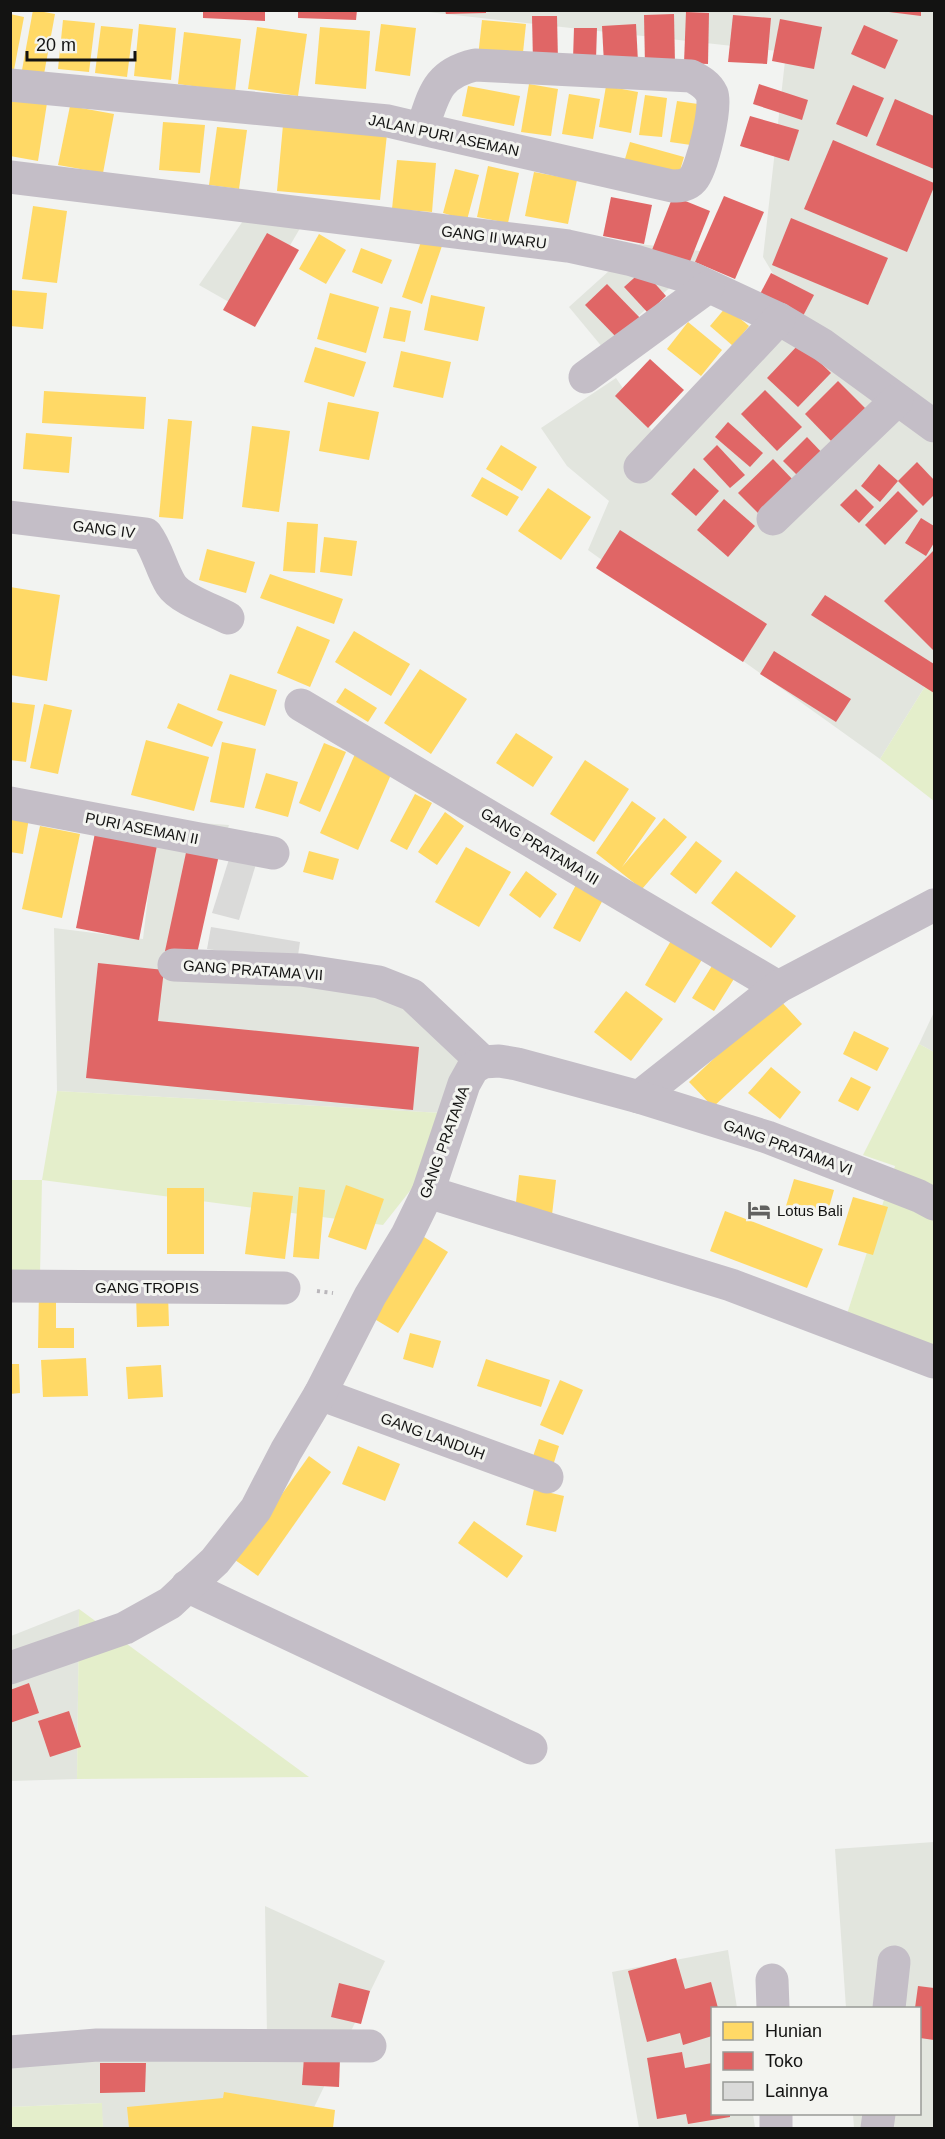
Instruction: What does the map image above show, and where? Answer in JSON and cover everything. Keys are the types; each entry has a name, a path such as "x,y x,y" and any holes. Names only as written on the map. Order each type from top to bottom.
{"street":[{"name":"JALAN PURI ASEMAN","path":"10,85 388,121 672,186 684,186 693,179 702,164 712,111 712,95 703,82 691,76 475,65 461,68 446,76 433,98 423,129"},
{"name":"GANG II WARU","path":"10,177 568,246 632,260 691,278 779,320 823,345 934,426"},
{"path":"585,377 708,286"},
{"path":"640,467 779,320"},
{"path":"774,519 897,400"},
{"name":"GANG IV","path":"10,517 146,534 176,592 228,618"},
{"name":"GANG PRATAMA III","path":"301,705 778,987"},
{"name":"PURI ASEMAN II","path":"10,803 273,853"},
{"path":"483,1062 500,1061 517,1064 639,1096 778,987 934,905"},
{"name":"GANG PRATAMA VII","path":"174,965 302,970 378,982 412,994 483,1062"},
{"name":"GANG PRATAMA","path":"10,1668 125,1628 170,1603 215,1561 256,1509 286,1451 320,1394 370,1296 407,1235 428,1192 464,1084 473,1068 483,1062"},
{"name":"GANG PRATAMA VI","path":"639,1096 767,1137 919,1196 934,1204"},
{"path":"428,1192 731,1285 934,1362"},
{"name":"GANG TROPIS","path":"10,1286 284,1288"},
{"name":"GANG LANDUH","path":"320,1394 547,1477"},
{"path":"187,1586 531,1748"},
{"path":"889,2007 894,1962"},
{"path":"10,2052 97,2045 370,2046"}],"path":[{"path":"284,1288 370,1296"}],"shaded area":[{"path":"419,11 934,11 934,674 880,759 588,550 609,501 567,466 541,428 616,378 658,440 792,305 763,257 786,52"},
{"path":"256,202 313,206 250,314 199,285"},
{"path":"639,244 709,252 603,348 569,307"},
{"path":"157,820 229,825 186,955 414,996 472,1043 442,1113 57,1091 54,928 143,939"},
{"path":"934,1012 934,1052 919,1044"},
{"path":"79,1609 77,1779 11,1781 11,1636"},
{"path":"934,1842 934,2128 854,2128 853,2115 921,2115 921,2007 846,2007 835,1849"},
{"path":"265,1906 385,1961 304,2128 103,2128 101,2103 11,2107 10,2043 267,2037"},
{"path":"728,1950 737,2007 711,2007 711,2115 753,2115 755,2128 639,2128 612,1972"}],"green space":[{"path":"929,680 934,685 934,801 880,759"},
{"path":"919,1044 934,1052 934,1356 847,1314 895,1166 863,1155"},
{"path":"57,1091 442,1113 417,1182 383,1225 42,1180"},
{"path":"10,1180 42,1180 40,1275 11,1276"},
{"path":"79,1609 309,1777 77,1779"},
{"path":"102,2103 103,2128 11,2128 11,2107"}],"building: Hunian":[{"path":"33,10 55,14 44,74 22,70"},
{"path":"10,14 24,17 14,70 10,69"},
{"path":"63,20 95,23 89,72 58,69"},
{"path":"482,20 526,24 522,62 478,57"},
{"path":"139,24 176,28 171,80 134,76"},
{"path":"381,24 416,28 410,76 375,71"},
{"path":"101,26 133,29 127,77 95,73"},
{"path":"257,27 307,34 298,96 248,89"},
{"path":"320,27 370,31 366,89 315,84"},
{"path":"184,32 241,39 235,92 178,84"},
{"path":"529,84 558,89 551,136 521,132"},
{"path":"468,86 520,96 514,126 462,116"},
{"path":"606,86 638,92 631,133 599,127"},
{"path":"569,94 600,99 593,139 562,134"},
{"path":"645,95 667,98 662,137 639,135"},
{"path":"10,97 47,103 38,161 10,156"},
{"path":"677,101 698,104 691,145 670,142"},
{"path":"70,106 114,114 103,173 58,165"},
{"path":"163,122 205,125 200,173 159,170"},
{"path":"283,125 387,134 380,200 277,191"},
{"path":"217,127 247,130 239,189 209,185"},
{"path":"630,142 684,157 679,174 625,159"},
{"path":"397,160 436,163 432,212 392,209"},
{"path":"488,166 519,173 508,223 477,217"},
{"path":"455,169 479,175 467,220 443,213"},
{"path":"534,172 577,180 568,224 525,216"},
{"path":"33,206 67,211 57,283 22,279"},
{"path":"319,234 346,250 326,284 299,269"},
{"path":"423,236 443,243 422,304 402,297"},
{"path":"361,248 392,260 382,284 352,272"},
{"path":"10,290 47,293 43,329 10,326"},
{"path":"330,293 379,307 366,353 317,339"},
{"path":"431,295 485,307 478,341 424,330"},
{"path":"390,307 411,311 405,342 383,338"},
{"path":"726,307 749,326 733,346 710,326"},
{"path":"688,322 722,350 701,376 667,349"},
{"path":"315,347 366,362 354,397 304,382"},
{"path":"401,351 451,362 443,398 393,387"},
{"path":"44,391 146,397 144,429 42,423"},
{"path":"328,402 379,412 369,460 319,451"},
{"path":"168,419 192,421 183,519 159,517"},
{"path":"252,426 290,431 279,512 242,507"},
{"path":"26,433 72,437 69,473 23,469"},
{"path":"501,445 537,467 522,491 486,469"},
{"path":"482,477 519,497 507,516 471,496"},
{"path":"548,488 591,517 561,560 518,531"},
{"path":"287,522 318,524 315,573 283,571"},
{"path":"324,537 357,541 352,576 320,572"},
{"path":"207,549 255,562 246,593 199,580"},
{"path":"270,574 343,599 334,624 260,598"},
{"path":"10,587 60,595 47,681 10,675"},
{"path":"297,626 330,640 310,687 277,673"},
{"path":"354,631 410,664 391,696 335,662"},
{"path":"420,669 467,699 431,754 384,723"},
{"path":"230,674 277,690 265,726 217,710"},
{"path":"345,688 377,708 368,722 336,702"},
{"path":"10,702 35,705 26,762 10,760"},
{"path":"178,703 223,722 212,747 167,728"},
{"path":"44,704 72,710 58,774 30,768"},
{"path":"516,733 553,757 533,787 496,763"},
{"path":"146,740 209,757 194,811 131,795"},
{"path":"222,742 256,749 244,808 210,802"},
{"path":"324,743 346,752 320,812 299,803"},
{"path":"355,754 393,770 358,850 320,833"},
{"path":"585,760 629,789 594,842 550,814"},
{"path":"266,773 298,782 288,817 255,808"},
{"path":"415,794 432,803 407,850 390,841"},
{"path":"632,801 656,818 622,867 664,818 687,837 642,889 596,853"},
{"path":"445,812 464,826 437,865 418,852"},
{"path":"10,815 29,818 23,854 10,852"},
{"path":"40,826 80,834 62,918 22,909"},
{"path":"696,841 722,861 696,894 670,874"},
{"path":"466,847 511,872 479,927 435,902"},
{"path":"309,851 339,859 333,880 303,872"},
{"path":"526,871 557,894 540,918 509,895"},
{"path":"736,871 796,916 771,948 711,903"},
{"path":"577,883 604,898 580,942 553,928"},
{"path":"672,939 703,958 675,1003 645,985"},
{"path":"715,961 737,974 714,1011 692,998"},
{"path":"626,991 663,1019 631,1061 594,1032"},
{"path":"778,998 802,1024 713,1107 689,1082"},
{"path":"854,1031 889,1048 877,1071 843,1054"},
{"path":"771,1067 801,1092 780,1119 748,1093"},
{"path":"851,1077 871,1087 858,1111 838,1101"},
{"path":"519,1175 556,1180 552,1215 515,1211"},
{"path":"794,1179 834,1190 826,1218 786,1206"},
{"path":"346,1185 384,1199 366,1250 328,1237"},
{"path":"299,1187 325,1190 319,1259 293,1257"},
{"path":"167,1188 204,1188 204,1254 167,1254"},
{"path":"253,1192 293,1196 285,1259 245,1254"},
{"path":"853,1197 888,1207 873,1255 838,1245"},
{"path":"725,1211 823,1249 807,1288 710,1251"},
{"path":"416,1232 448,1252 398,1333 366,1314"},
{"path":"39,1289 56,1289 56,1328 74,1328 74,1348 38,1348"},
{"path":"168,1294 169,1326 137,1327 136,1295"},
{"path":"410,1333 441,1341 433,1368 403,1359"},
{"path":"86,1358 88,1396 43,1397 41,1360"},
{"path":"486,1359 550,1380 541,1407 477,1386"},
{"path":"10,1364 19,1364 20,1393 10,1394"},
{"path":"161,1365 163,1397 128,1399 126,1367"},
{"path":"560,1380 583,1390 563,1435 540,1425"},
{"path":"539,1439 559,1446 552,1469 531,1462"},
{"path":"358,1446 400,1464 385,1501 342,1484"},
{"path":"309,1456 331,1472 258,1576 235,1560"},
{"path":"534,1489 564,1496 556,1532 526,1525"},
{"path":"474,1521 523,1556 507,1578 458,1543"},
{"path":"224,2092 335,2110 333,2128 129,2128 127,2107 223,2098"}],"building: Toko":[{"path":"203,10 265,10 265,21 203,18"},
{"path":"298,10 357,10 356,20 298,18"},
{"path":"445,10 486,10 486,13 446,14"},
{"path":"889,10 921,10 921,16 889,12"},
{"path":"686,12 709,13 708,64 684,63"},
{"path":"674,14 675,64 645,65 644,15"},
{"path":"733,15 771,18 767,64 728,62"},
{"path":"532,16 557,16 558,61 533,62"},
{"path":"780,19 822,27 814,69 772,61"},
{"path":"636,24 638,62 604,64 602,26"},
{"path":"864,25 898,40 885,69 851,54"},
{"path":"574,28 597,28 596,59 573,59"},
{"path":"759,84 808,100 802,120 753,104"},
{"path":"853,85 884,98 867,137 836,124"},
{"path":"895,99 934,116 934,169 876,145"},
{"path":"750,116 799,130 789,161 740,146"},
{"path":"833,140 934,183 907,252 804,209"},
{"path":"673,196 710,211 689,264 652,250"},
{"path":"724,196 764,212 735,279 695,262"},
{"path":"611,197 652,205 644,244 603,236"},
{"path":"791,218 888,258 868,305 772,265"},
{"path":"267,233 299,250 255,327 223,310"},
{"path":"643,270 666,296 648,313 624,287"},
{"path":"771,273 814,295 803,316 760,294"},
{"path":"607,284 642,320 620,341 585,305"},
{"path":"800,343 831,373 798,407 767,378"},
{"path":"650,359 684,390 648,428 615,396"},
{"path":"838,381 867,410 833,443 805,414"},
{"path":"765,390 802,427 777,451 741,414"},
{"path":"728,422 763,453 750,467 715,437"},
{"path":"807,437 826,457 802,480 783,461"},
{"path":"717,445 745,475 730,488 703,459"},
{"path":"773,459 796,483 761,516 738,493"},
{"path":"917,462 934,480 934,495 923,506 898,481"},
{"path":"879,464 898,481 880,502 861,486"},
{"path":"694,468 719,491 696,516 671,494"},
{"path":"856,489 874,507 859,523 840,505"},
{"path":"898,491 918,511 885,545 865,525"},
{"path":"724,499 755,526 728,557 697,530"},
{"path":"921,518 934,526 934,543 926,556 905,543"},
{"path":"620,530 767,624 743,662 596,568"},
{"path":"934,550 934,651 884,601"},
{"path":"825,595 934,664 934,693 811,615"},
{"path":"774,651 851,699 836,722 760,674"},
{"path":"96,828 158,840 139,940 76,928"},
{"path":"187,848 219,855 196,958 165,951"},
{"path":"98,963 164,970 158,1021 419,1047 413,1110 86,1078"},
{"path":"29,1683 39,1713 10,1723 10,1690"},
{"path":"69,1711 81,1747 50,1757 38,1721"},
{"path":"676,1958 685,1989 711,1982 718,2007 711,2007 711,2036 683,2045 680,2033 647,2042 628,1971"},
{"path":"339,1983 370,1991 361,2024 331,2017"},
{"path":"918,1986 934,1988 934,2040 921,2038 921,2007 915,2007"},
{"path":"682,2052 685,2068 711,2063 711,2115 730,2115 730,2117 688,2124 686,2114 657,2119 647,2058"},
{"path":"304,2057 340,2058 339,2087 302,2085"},
{"path":"100,2063 146,2063 145,2092 100,2093"}],"building: Lainnya":[{"path":"230,856 256,864 239,920 212,913"},
{"path":"211,927 300,942 297,962 207,949"}],"place":[{"name":"Lotus Bali","path":"759,1210"}]}
